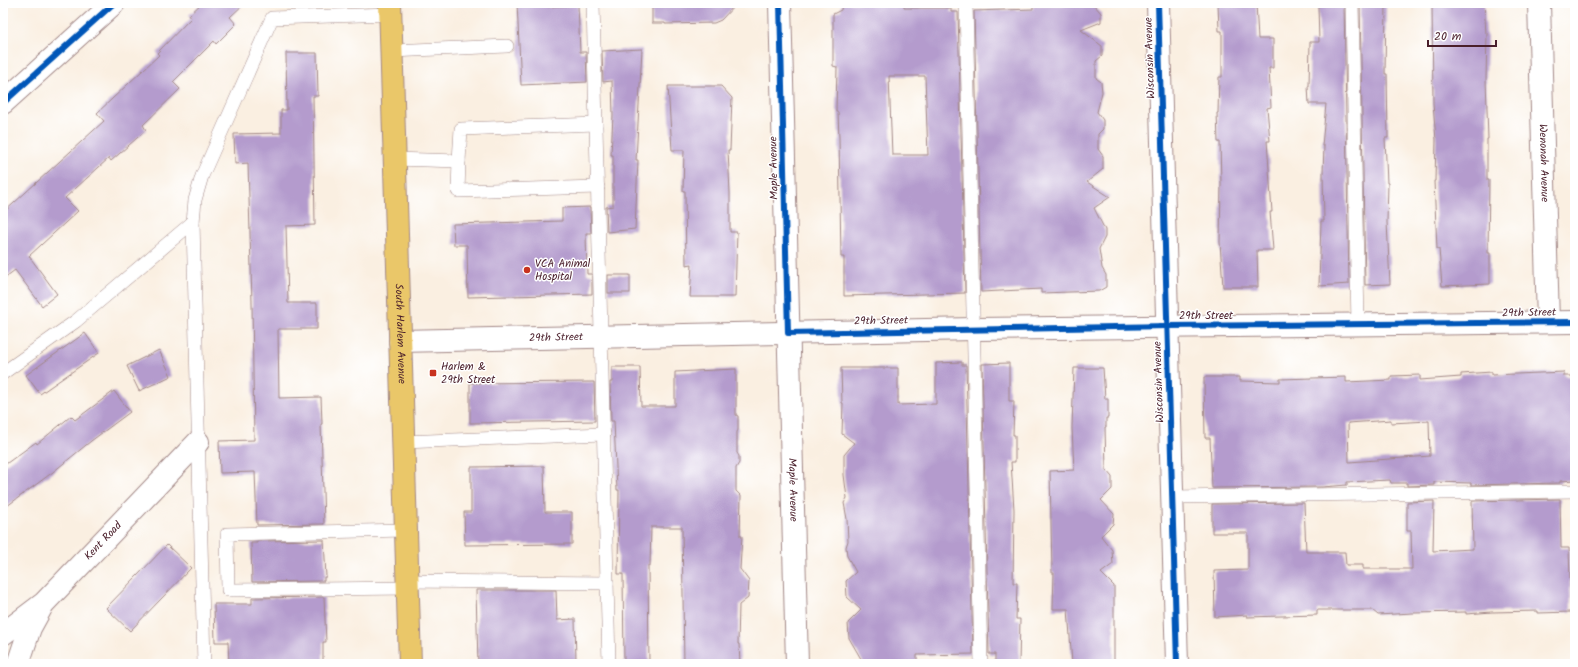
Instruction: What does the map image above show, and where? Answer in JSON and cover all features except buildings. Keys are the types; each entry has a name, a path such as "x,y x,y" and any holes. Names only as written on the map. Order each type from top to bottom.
{"main road":[{"name":"South Harlem Avenue","path":"390,9 410,664"}],"street":[{"path":"3,103 114,3"},
{"name":"Maple Avenue","path":"780,3 798,664"},
{"name":"Wisconsin Avenue","path":"1158,3 1177,664"},
{"name":"Wenonah Avenue","path":"1540,3 1548,322"},
{"name":"29th Street","path":"400,340 1167,326 1575,322"},
{"name":"Kent Road","path":"3,634 44,603 198,442"},
{"path":"18,664 30,628 44,603"}],"lane":[{"path":"593,3 609,664"},
{"path":"966,3 981,664"},
{"path":"1352,3 1358,325"},
{"path":"204,664 193,222 195,200 202,176 272,18 390,9"},
{"path":"391,50 507,46"},
{"path":"596,124 461,130 458,191 598,187"},
{"path":"394,159 459,161"},
{"path":"3,373 76,321 193,222"},
{"path":"403,442 604,434"},
{"path":"1172,497 1575,491"},
{"path":"406,530 227,534 228,590 408,584 608,583"}],"cycle path":[{"path":"3,103 114,3"},
{"path":"780,3 788,333 1167,326 1575,322"},
{"path":"1158,3 1177,664"}],"place":[{"name":"VCA Animal Hospital","path":"527,270"},
{"name":"Harlem & 29th Street","path":"433,373"}]}
